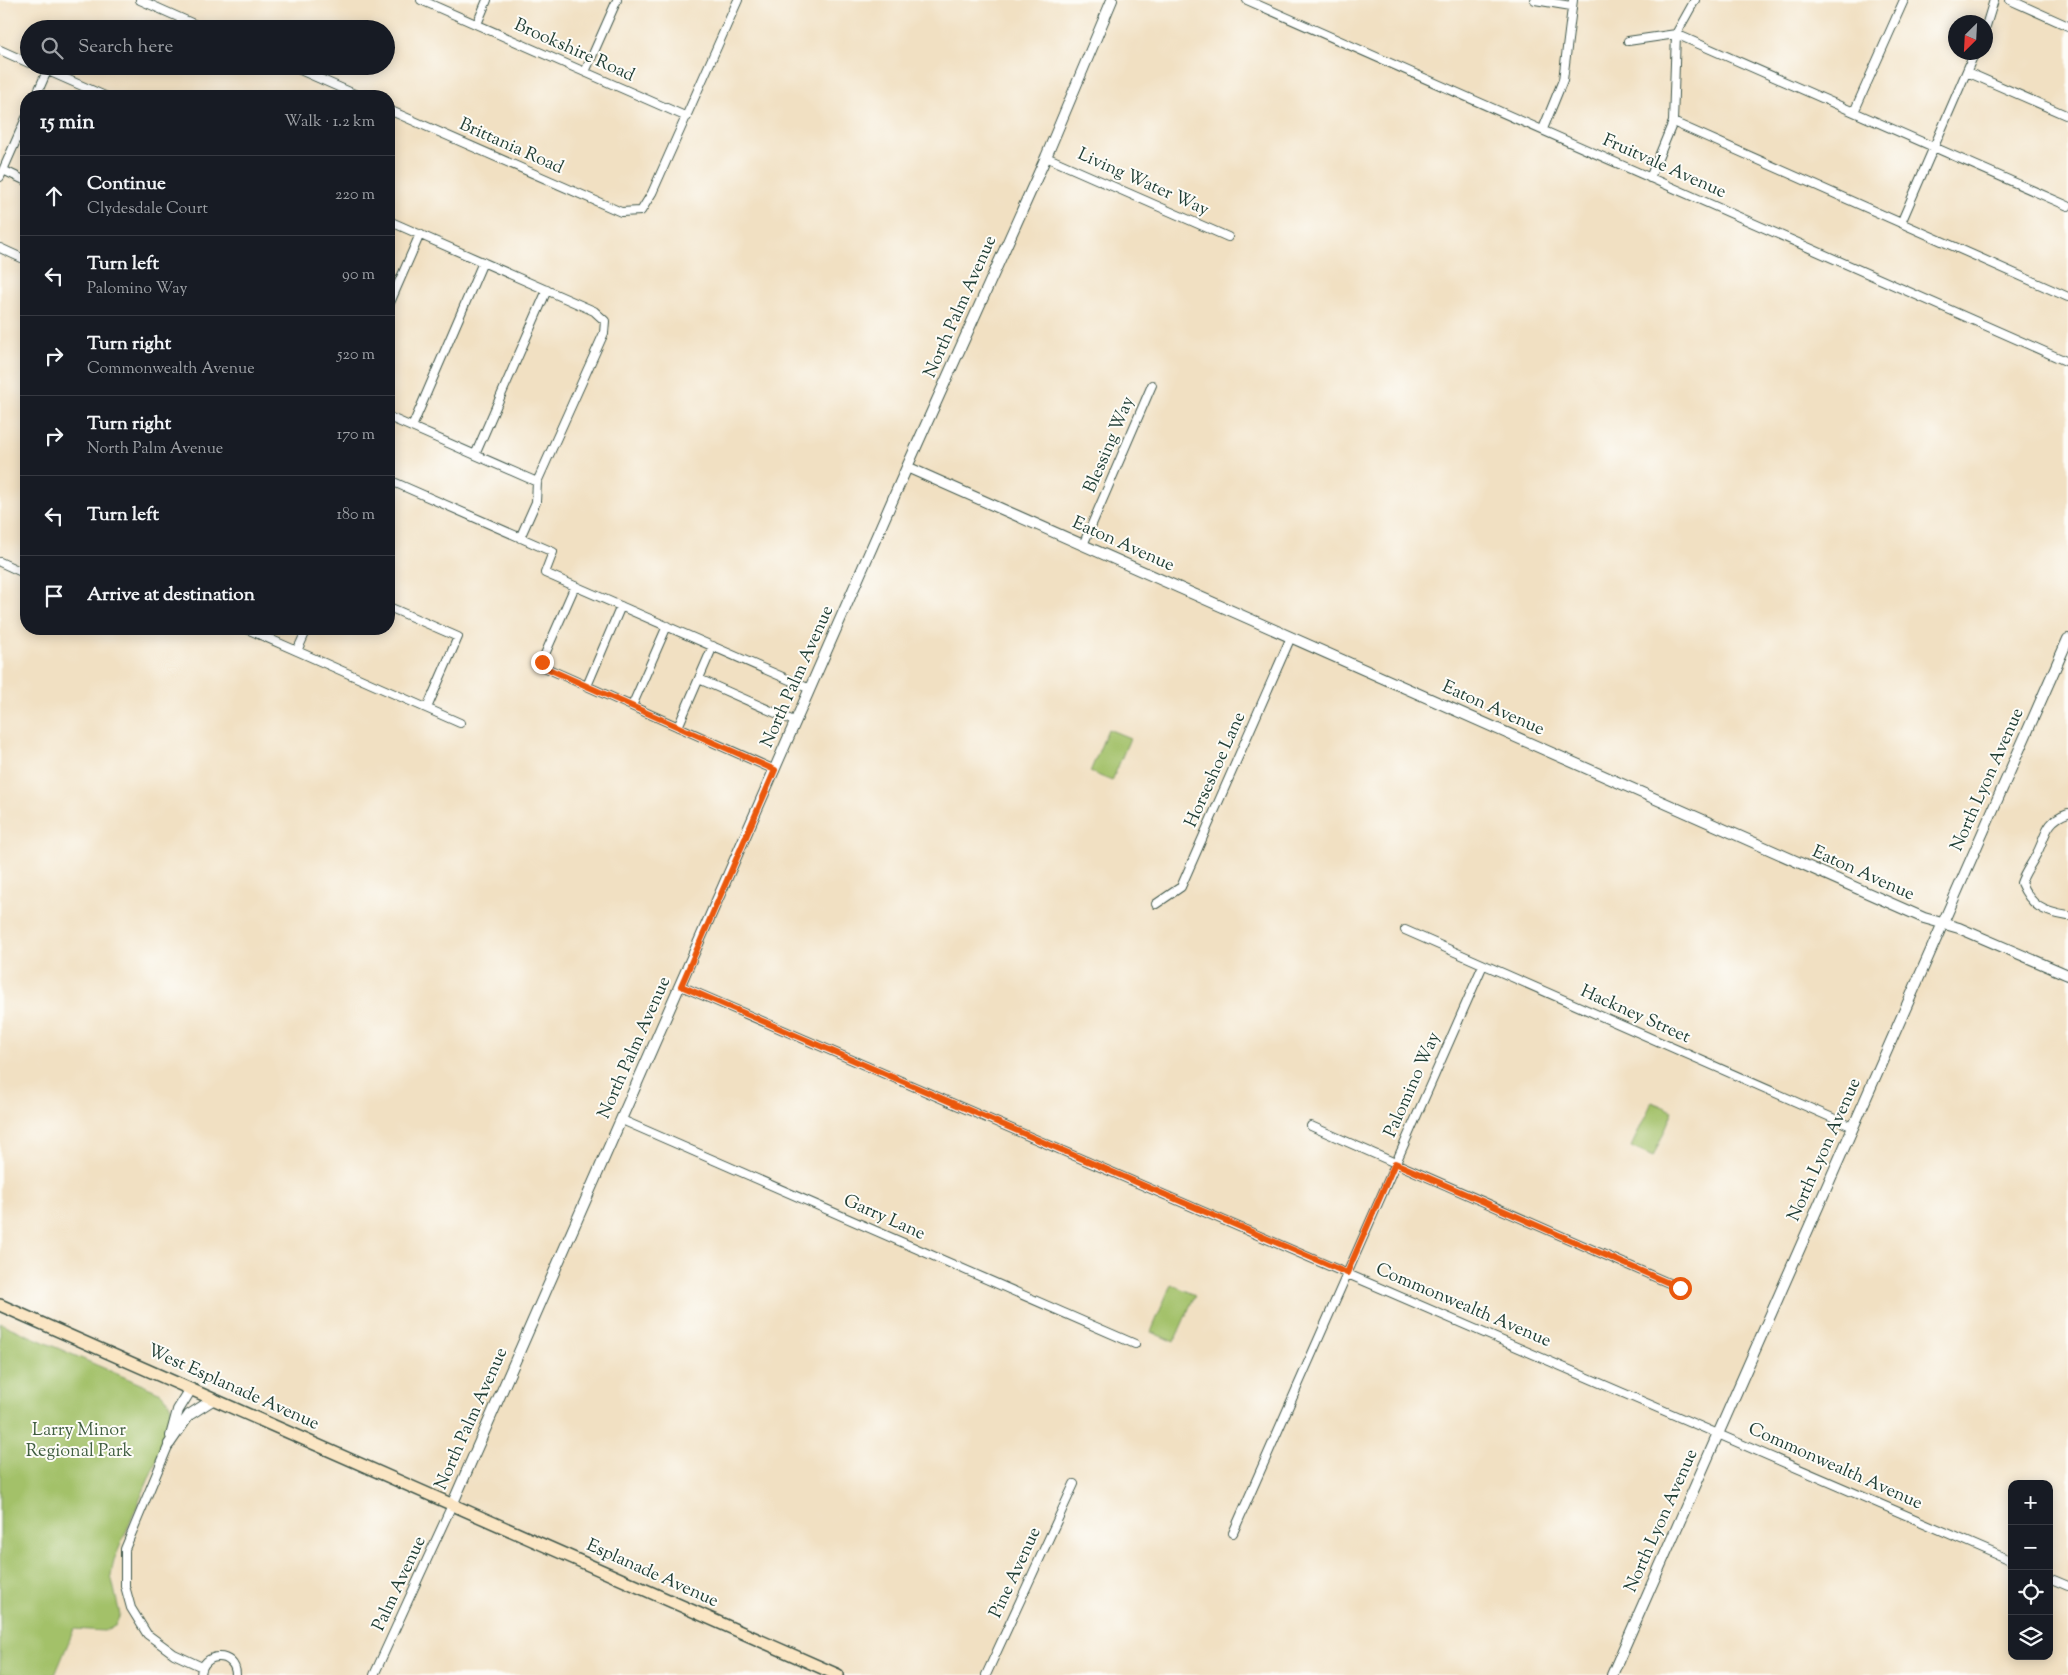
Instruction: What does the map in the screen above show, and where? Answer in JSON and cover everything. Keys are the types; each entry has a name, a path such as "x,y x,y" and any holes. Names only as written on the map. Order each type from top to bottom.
{"main road":[{"name":"West Esplanade Avenue","path":"0,1305 452,1505"},
{"name":"Esplanade Avenue","path":"452,1505 838,1675"}],"street":[{"path":"140,0 186,20"},
{"name":"Brookshire Road","path":"421,0 687,117"},
{"path":"477,24 487,0"},
{"path":"586,72 617,0"},
{"path":"687,117 738,0"},
{"name":"North Palm Avenue","path":"452,1505 1046,157 1112,0"},
{"name":"Fruitvale Avenue","path":"1247,0 2068,362"},
{"path":"1535,0 1572,3 1563,80 1543,130"},
{"path":"1650,178 1673,122 1676,34 1695,0"},
{"path":"1854,112 1904,0"},
{"path":"1989,15 1994,0"},
{"path":"2010,0 2068,26"},
{"path":"1628,41 1676,34 2068,206"},
{"path":"0,50 20,59"},
{"path":"1901,223 1972,60"},
{"path":"1967,72 2068,116"},
{"path":"39,90 45,75"},
{"path":"56,75 91,90"},
{"path":"311,75 345,90"},
{"name":"Brittania Road","path":"395,113 621,212 641,212 652,193 687,117"},
{"path":"1673,122 2068,297"},
{"path":"20,132 2,174 20,179"},
{"name":"Living Water Way","path":"1046,157 1228,237"},
{"path":"395,224 594,311 606,321 604,333 538,482 536,502 520,538"},
{"path":"395,291 420,234"},
{"path":"0,248 20,257"},
{"path":"412,427 483,262"},
{"path":"475,455 547,290"},
{"name":"Blessing Way","path":"1083,545 1152,385"},
{"path":"395,420 538,482"},
{"name":"Eaton Avenue","path":"908,467 1924,918 1959,928 2068,975"},
{"path":"395,483 553,552 545,573 810,689"},
{"path":"0,562 20,571"},
{"path":"575,586 542,662 544,667 775,770"},
{"path":"587,686 621,606"},
{"path":"395,610 458,637 427,708"},
{"path":"632,706 667,626"},
{"path":"261,635 460,722"},
{"path":"297,651 304,635"},
{"name":"Horseshoe Lane","path":"1156,904 1182,887 1291,637"},
{"name":"North Lyon Avenue","path":"1612,1675 2068,638"},
{"path":"678,726 713,646"},
{"path":"699,679 796,722"},
{"path":"2068,813 2062,815 2051,824 2043,836 2037,854 2026,869 2021,883 2027,897 2040,908 2068,916"},
{"name":"Hackney Street","path":"1405,930 1853,1127"},
{"name":"Palomino Way","path":"1233,1533 1483,965"},
{"name":"Commonwealth Avenue","path":"681,986 2008,1559"},
{"name":"Garry Lane","path":"622,1120 1135,1344"},
{"path":"1311,1126 1680,1288"},
{"path":"192,1389 178,1410 169,1444 126,1549 125,1586 131,1608 147,1634 174,1654 202,1671 210,1658 221,1656 231,1661 236,1675"},
{"path":"169,1444 189,1414 214,1399"},
{"name":"Pine Avenue","path":"986,1675 1074,1484"},
{"name":"Palm Avenue","path":"374,1675 452,1505"},
{"path":"2053,1580 2068,1586"}],"green space":[{"path":"1108,729 1130,738 1112,781 1090,772"},
{"path":"1652,1102 1673,1111 1653,1157 1631,1147"},
{"path":"1171,1284 1195,1295 1174,1342 1151,1332"},
{"name":"Larry Minor Regional Park","path":"0,1323 161,1393 169,1403 172,1413 173,1422 114,1560 111,1575 120,1615 115,1626 104,1631 74,1629 55,1675 0,1675"}],"route":[{"path":"542,662 544,667 775,770 681,986 1347,1273 1395,1163 1680,1288"}]}
